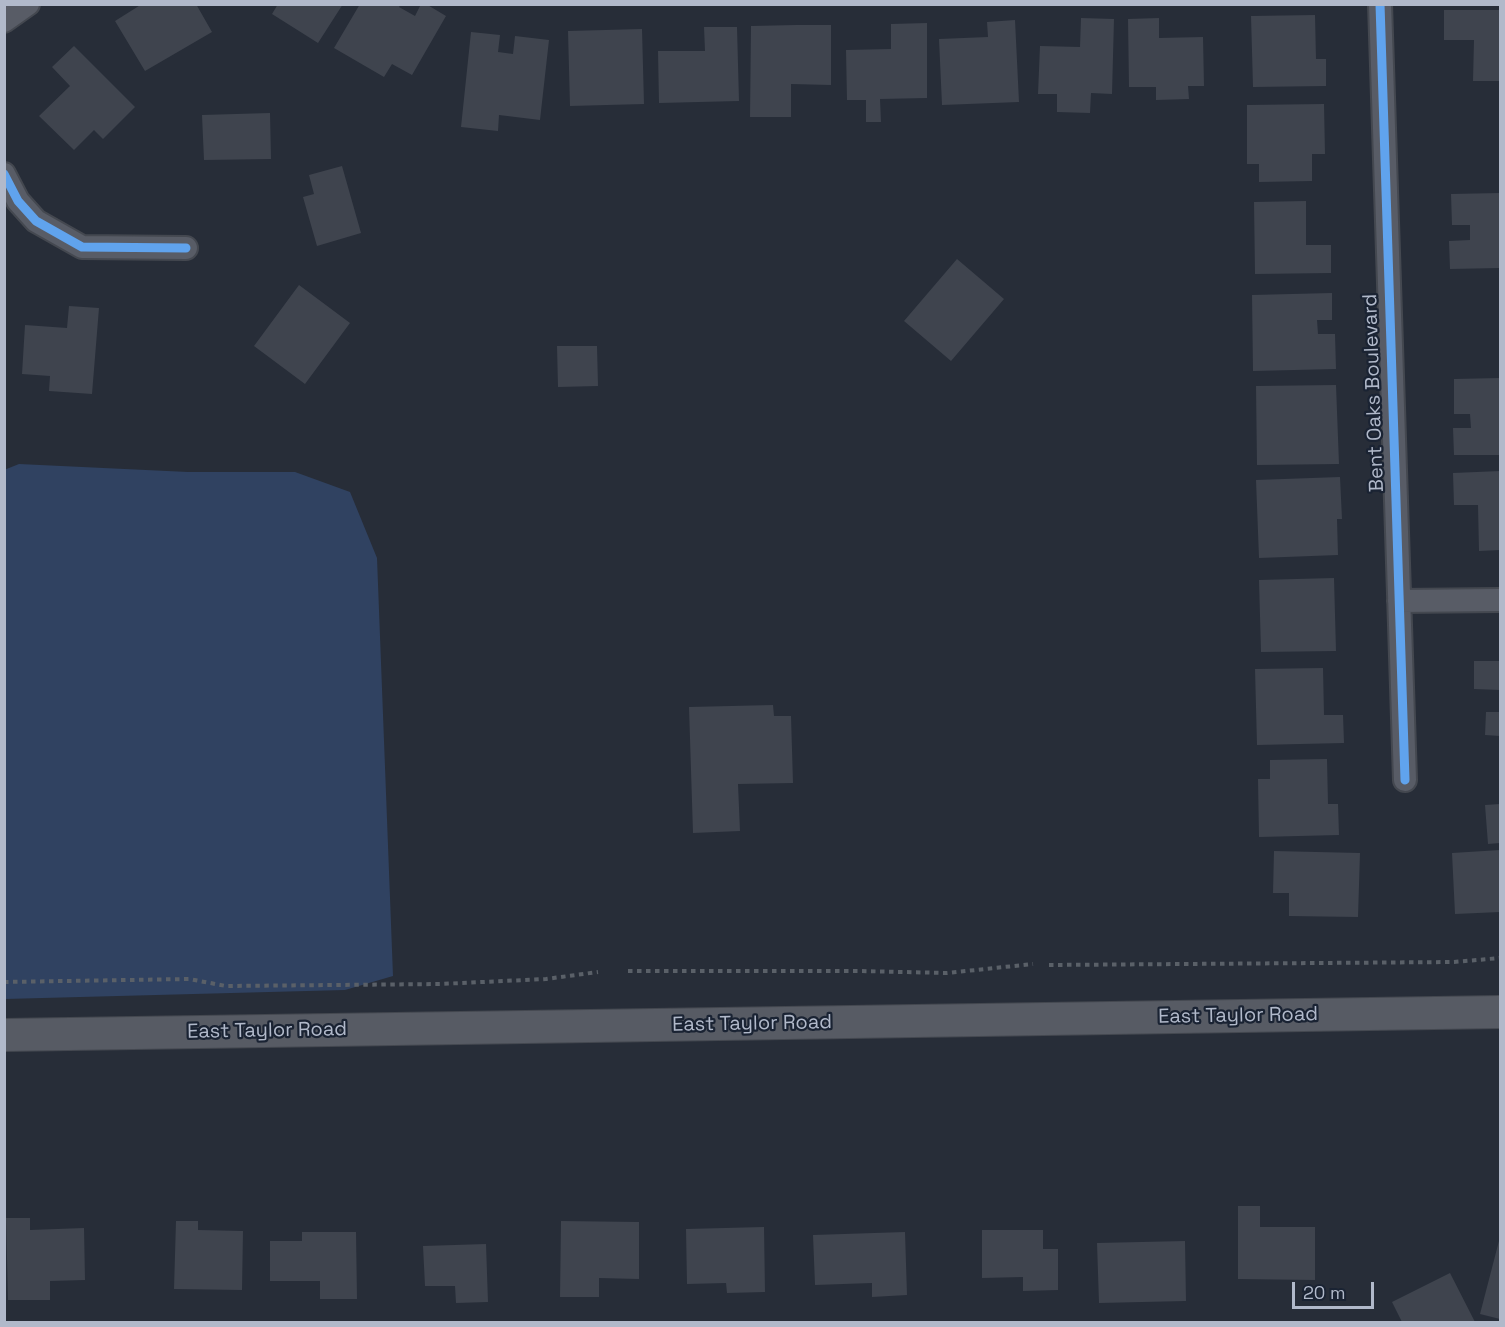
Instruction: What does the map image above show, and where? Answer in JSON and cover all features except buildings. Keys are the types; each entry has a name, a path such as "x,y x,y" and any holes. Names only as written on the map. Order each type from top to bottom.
{"main road":[{"name":"East Taylor Road","path":"4,1035 1500,1012"}],"street":[{"path":"4,21 28,4"},
{"name":"Bent Oaks Boulevard","path":"1380,4 1405,780"},
{"path":"4,174 18,201 36,221 82,247 186,248"},
{"path":"1399,601 1500,600"}],"path":[{"path":"1049,965 1454,962 1500,958"},
{"path":"628,971 859,970 946,973 1033,964"},
{"path":"4,982 189,979 226,986 440,984 546,979 598,972"}],"water":[{"path":"19,464 188,472 295,472 350,492 377,558 393,976 345,990 5,999 4,470"}],"cycle path":[{"path":"1380,4 1405,780"},
{"path":"4,174 18,201 36,221 82,247 186,248"}]}
